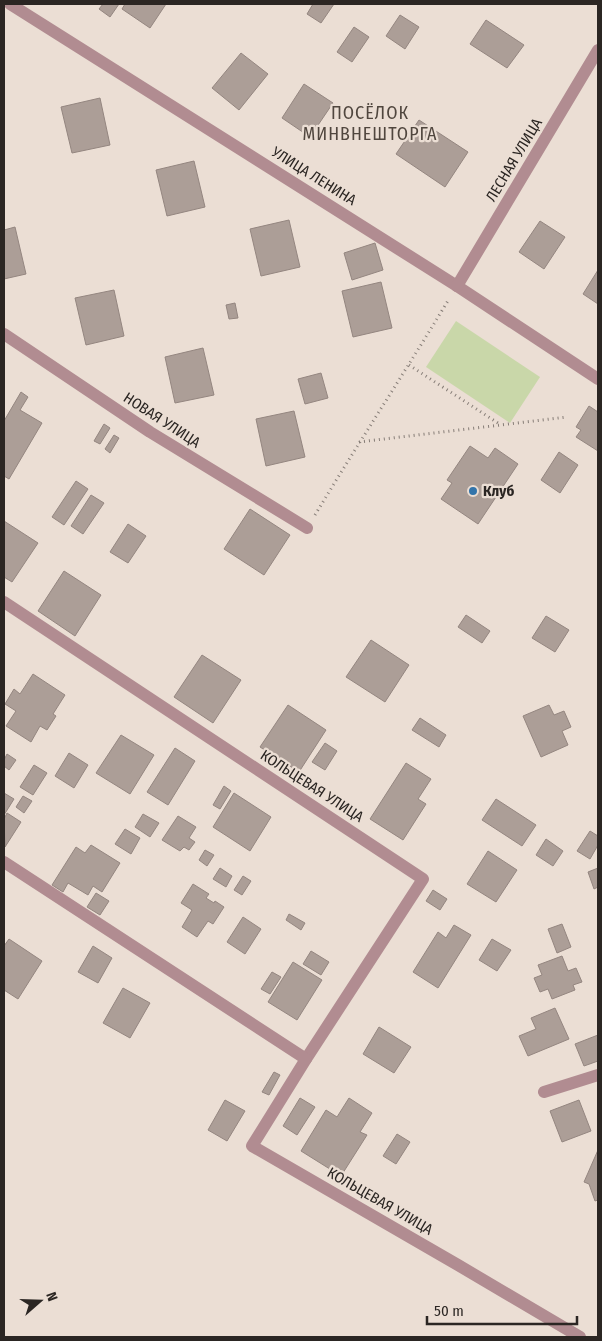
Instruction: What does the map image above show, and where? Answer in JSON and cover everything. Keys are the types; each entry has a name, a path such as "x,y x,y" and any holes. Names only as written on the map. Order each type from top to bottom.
{"street":[{"name":"УЛИЦА ЛЕНИНА","path":"10,4 457,286 598,379"},
{"name":"ЛЕСНАЯ УЛИЦА","path":"457,286 598,50"},
{"name":"НОВАЯ УЛИЦА","path":"4,334 150,432 307,528"},
{"name":"КОЛЬЦЕВАЯ УЛИЦА","path":"4,602 423,879 252,1146 458,1264 580,1337"},
{"path":"4,862 306,1059"},
{"path":"544,1092 598,1075"}],"path":[{"path":"307,528 457,286"},
{"path":"409,365 501,425"},
{"path":"359,442 567,417"}],"green space":[{"path":"456,321 540,377 510,423 426,367"}],"building":[{"path":"103,4 119,4 110,17 99,9"},
{"path":"125,4 166,4 150,28 122,9"},
{"path":"313,4 334,4 321,23 307,14"},
{"path":"400,15 419,27 405,49 386,36"},
{"path":"486,20 524,45 507,68 470,44"},
{"path":"354,27 369,37 352,62 337,52"},
{"path":"241,53 268,74 239,110 212,88"},
{"path":"304,84 333,103 310,137 282,118"},
{"path":"100,98 110,145 72,153 61,107"},
{"path":"419,120 468,152 445,187 396,154"},
{"path":"194,161 205,207 167,216 156,170"},
{"path":"289,220 300,267 261,276 250,229"},
{"path":"540,221 565,237 544,269 519,252"},
{"path":"15,227 26,274 4,279 4,230"},
{"path":"375,243 383,270 352,280 344,253"},
{"path":"598,270 598,304 583,294"},
{"path":"381,282 392,328 353,337 342,291"},
{"path":"114,290 124,336 86,345 75,298"},
{"path":"235,303 238,318 229,319 226,305"},
{"path":"203,348 214,395 175,403 165,357"},
{"path":"321,373 328,398 305,404 298,379"},
{"path":"21,392 28,397 20,410 42,423 9,479 4,476 4,421"},
{"path":"589,406 598,412 598,451 576,437 581,430 576,427"},
{"path":"294,411 305,457 266,466 256,419"},
{"path":"104,424 110,428 100,444 94,441"},
{"path":"114,435 119,438 110,453 105,449"},
{"name":"Клуб","path":"470,446 488,458 495,448 518,464 478,524 441,499 452,483 447,480"},
{"path":"559,452 578,465 560,493 541,480"},
{"path":"76,481 88,489 64,525 52,517"},
{"path":"91,495 104,503 83,534 71,526"},
{"path":"250,509 290,535 264,575 224,549"},
{"path":"4,521 38,543 12,582 4,577"},
{"path":"128,524 146,536 128,563 110,552"},
{"path":"64,571 101,595 75,636 38,611"},
{"path":"466,615 490,631 482,643 458,627"},
{"path":"546,616 569,630 555,652 532,638"},
{"path":"371,640 409,665 385,702 346,677"},
{"path":"202,655 241,680 213,723 174,697"},
{"path":"33,674 65,695 53,714 56,716 47,730 40,726 31,742 6,726 16,711 5,704 14,689 20,694"},
{"path":"288,705 326,730 299,772 260,747"},
{"path":"549,705 554,715 564,711 571,727 562,731 568,745 541,757 523,716"},
{"path":"420,718 446,735 439,747 412,730"},
{"path":"121,735 154,755 130,794 96,773"},
{"path":"325,743 337,751 325,770 312,762"},
{"path":"175,748 195,761 168,805 147,792"},
{"path":"69,753 88,765 74,788 55,776"},
{"path":"7,754 16,760 9,770 4,766"},
{"path":"406,763 431,779 418,799 426,804 403,840 370,819"},
{"path":"34,765 47,773 33,795 20,787"},
{"path":"224,786 231,791 220,809 213,805"},
{"path":"4,793 14,799 4,815"},
{"path":"234,793 271,817 250,851 213,827"},
{"path":"23,796 32,801 24,813 16,807"},
{"path":"496,799 536,825 522,846 482,820"},
{"path":"7,813 21,822 5,847 4,819"},
{"path":"143,814 159,823 150,837 135,827"},
{"path":"178,816 196,827 189,838 195,842 189,850 184,847 180,851 162,840"},
{"path":"125,829 140,838 131,854 115,844"},
{"path":"590,831 598,836 598,845 590,859 577,851"},
{"path":"546,839 563,851 553,866 536,855"},
{"path":"91,845 120,863 102,892 93,886 88,895 68,883 63,892 52,885 76,847 85,853"},
{"path":"205,850 214,855 207,866 199,860"},
{"path":"488,851 517,870 496,902 467,884"},
{"path":"220,868 232,876 226,887 213,879"},
{"path":"598,868 598,887 594,889 588,872"},
{"path":"243,876 251,881 242,895 234,890"},
{"path":"193,884 209,894 206,898 224,907 213,924 208,921 197,937 182,927 192,910 181,903"},
{"path":"433,890 447,899 440,910 426,901"},
{"path":"96,893 109,901 100,915 87,907"},
{"path":"289,914 305,923 301,930 286,920"},
{"path":"243,917 261,929 245,954 227,942"},
{"path":"562,924 571,947 557,953 548,929"},
{"path":"454,925 471,935 438,988 413,972 438,932 446,938"},
{"path":"9,939 42,961 18,999 4,990 4,946"},
{"path":"492,939 511,950 497,971 479,960"},
{"path":"93,946 112,958 98,983 78,972"},
{"path":"311,951 329,962 321,975 303,964"},
{"path":"562,956 568,971 576,968 582,982 573,985 575,990 552,999 548,989 540,992 534,978 542,975 538,965"},
{"path":"293,962 322,980 297,1020 268,1002"},
{"path":"272,972 281,977 270,994 261,989"},
{"path":"123,988 150,1003 130,1038 103,1023"},
{"path":"555,1008 569,1039 528,1056 519,1036 536,1029 531,1018"},
{"path":"379,1027 411,1047 394,1073 363,1054"},
{"path":"598,1035 598,1061 584,1066 575,1044"},
{"path":"274,1072 280,1075 269,1095 262,1092"},
{"path":"300,1098 315,1107 297,1135 283,1126"},
{"path":"349,1098 372,1113 360,1132 367,1135 341,1176 301,1151 326,1110 337,1117"},
{"path":"225,1100 245,1111 227,1141 208,1130"},
{"path":"579,1100 591,1131 562,1142 550,1111"},
{"path":"397,1134 410,1142 396,1164 383,1156"},
{"path":"598,1150 598,1200 595,1201 589,1184 584,1182"}],"place":[{"name":"Клуб","path":"473,491"}],"district":[{"name":"ПОСЁЛОК МИНВНЕШТОРГА","path":"370,123"}]}
